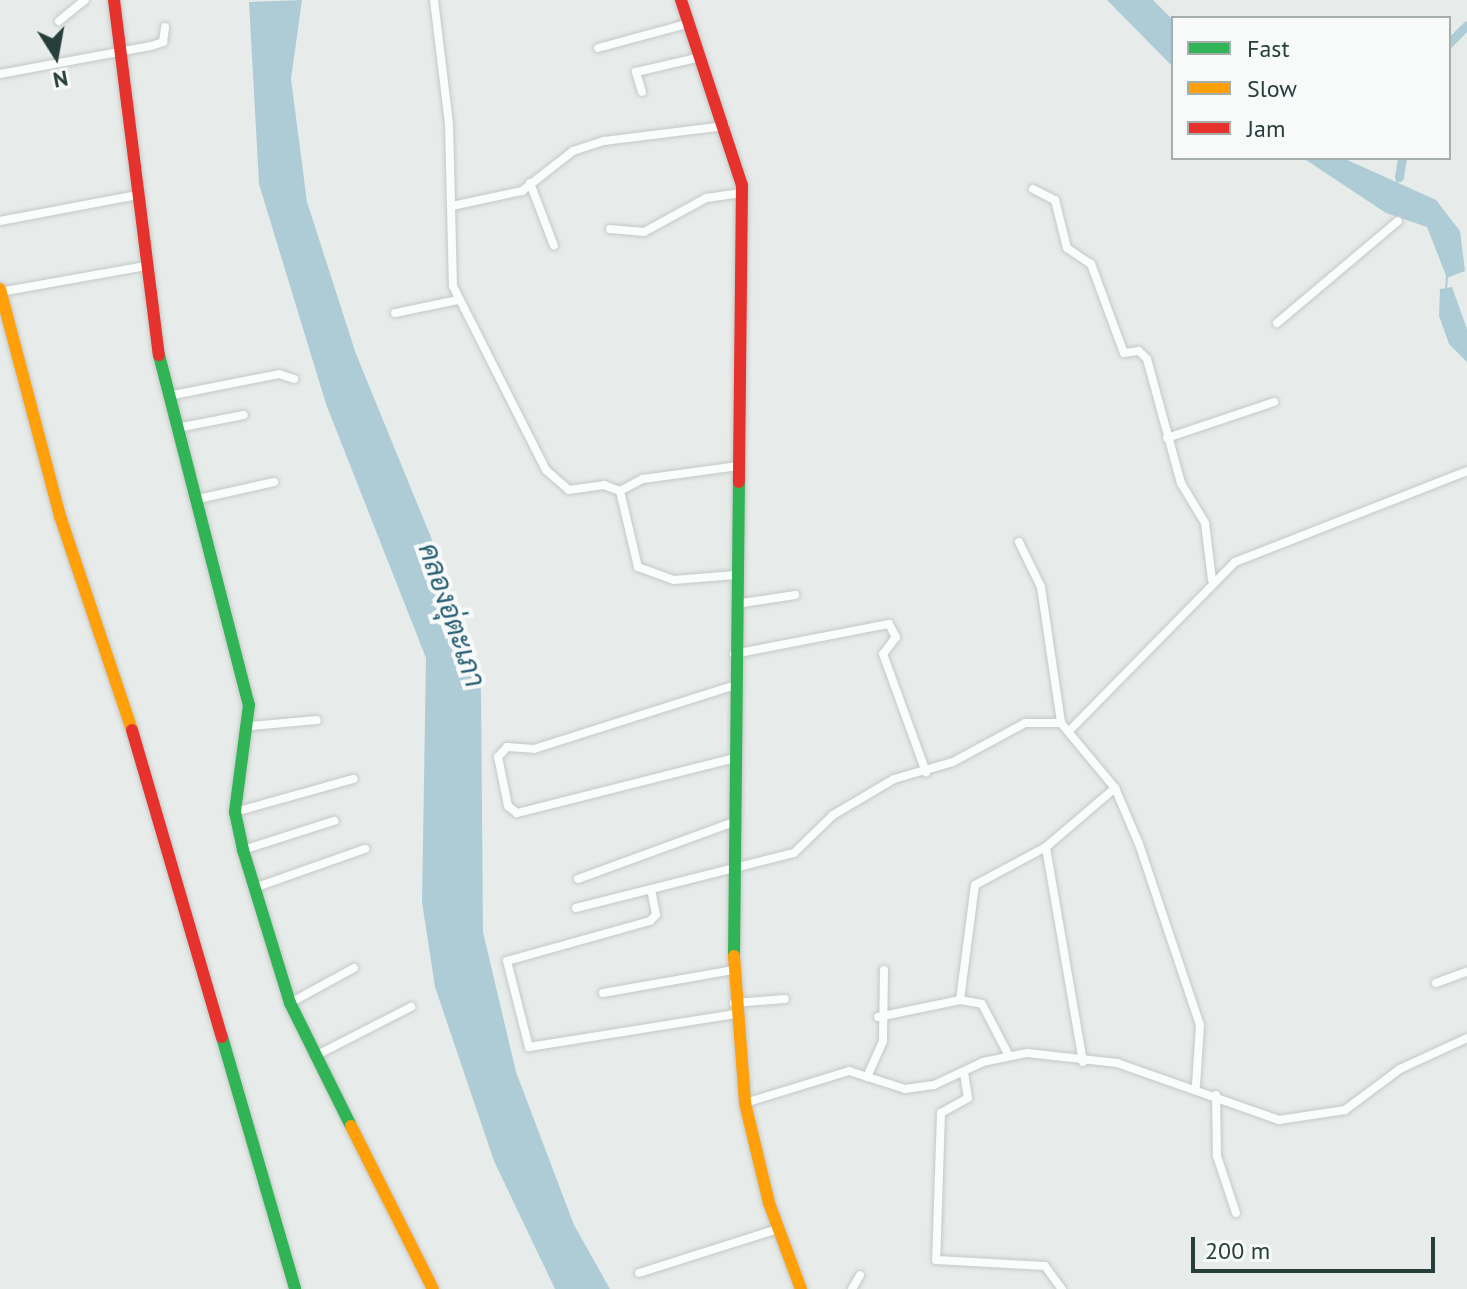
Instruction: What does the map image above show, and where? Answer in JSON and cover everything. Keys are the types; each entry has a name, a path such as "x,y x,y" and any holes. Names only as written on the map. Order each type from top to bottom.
{"street":[{"path":"59,21 85,0"},
{"path":"114,0 146,266 168,396 198,499 251,726 235,812 243,850 290,1003 433,1289"},
{"path":"434,0 452,206 449,262 458,300 546,470 569,490 604,485 620,491 643,479 738,466"},
{"path":"681,0 726,126 742,193 731,759 734,1008 745,1103 778,1229 801,1289"},
{"path":"598,48 690,23"},
{"path":"0,74 163,42 165,27"},
{"path":"642,92 636,72 703,57"},
{"path":"452,206 530,183 573,151 604,141 726,126"},
{"path":"530,183 554,246"},
{"path":"1033,189 1055,200 1067,248 1091,264 1124,353 1144,354 1167,438 1205,523 1212,580"},
{"path":"610,229 644,232 706,198 742,193"},
{"path":"0,221 138,195"},
{"path":"1277,323 1398,221"},
{"path":"146,266 0,291 60,516 131,726 295,1289"},
{"path":"395,313 458,300"},
{"path":"168,396 279,374 294,379"},
{"path":"1167,438 1274,402"},
{"path":"177,428 244,415"},
{"path":"1072,728 1212,580 1271,544 1467,471"},
{"path":"198,499 274,482"},
{"path":"620,491 638,567 674,580 735,575"},
{"path":"1019,542 1041,587 1061,723"},
{"path":"734,604 795,595"},
{"path":"733,654 889,624 896,637 883,654 926,772"},
{"path":"731,759 517,813 508,806 498,757 507,747 534,749 733,686"},
{"path":"251,726 317,720"},
{"path":"576,908 794,853 861,796 926,772 1025,723 1061,723 1072,728 1115,788 1200,1025 1196,1086"},
{"path":"235,812 353,779"},
{"path":"960,1000 975,885 1046,847 1115,788"},
{"path":"243,850 334,821"},
{"path":"578,879 731,823"},
{"path":"1046,847 1083,1062"},
{"path":"254,888 365,849"},
{"path":"651,889 656,915 650,921 507,961 529,1047 785,999"},
{"path":"290,1003 354,968"},
{"path":"603,993 734,970"},
{"path":"867,1077 883,1041 878,1017 884,970"},
{"path":"1436,983 1467,972"},
{"path":"878,1017 960,1000 986,1008 1008,1054"},
{"path":"317,1055 411,1007"},
{"path":"745,1103 834,1074 867,1077 905,1089 964,1073 1008,1054 1083,1062 1196,1086 1279,1120 1345,1110 1400,1069 1467,1038"},
{"path":"964,1073 968,1098 941,1113 936,1260 1045,1266 1062,1289"},
{"path":"1216,1095 1217,1156 1236,1213"},
{"path":"639,1273 778,1229"},
{"path":"852,1289 860,1275"}],"water":[{"name":"คลองอุ่ตะเภา","path":"302,0 291,79 307,202 356,354 448,579 481,690 483,932 516,1072 574,1225 610,1289 555,1289 494,1161 435,987 422,902 426,658 326,404 259,184 249,2"},
{"path":"1107,0 1153,0 1171,18 1171,65"},
{"path":"1306,160 1347,160 1436,200 1460,231 1465,271 1447,278 1427,227 1386,213"},
{"path":"1452,287 1467,329 1467,362 1449,344 1439,316 1440,289"}],"waterway":[{"path":"1451,41 1467,25"},
{"path":"1399,177 1402,160"},
{"path":"1395,187 1399,177"},
{"path":"1446,290 1447,276"}],"traffic: fast":[{"path":"159,355 249,705 235,812 243,850 290,1003 351,1126"},
{"path":"734,956 739,482"},
{"path":"222,1037 295,1289"}],"traffic: slow":[{"path":"0,289 60,516 132,730"},
{"path":"734,956 745,1103 769,1203 801,1289"},
{"path":"351,1126 433,1289"}],"traffic: jam":[{"path":"114,0 159,355"},
{"path":"681,0 742,185 739,482"},
{"path":"132,730 222,1037"}]}
